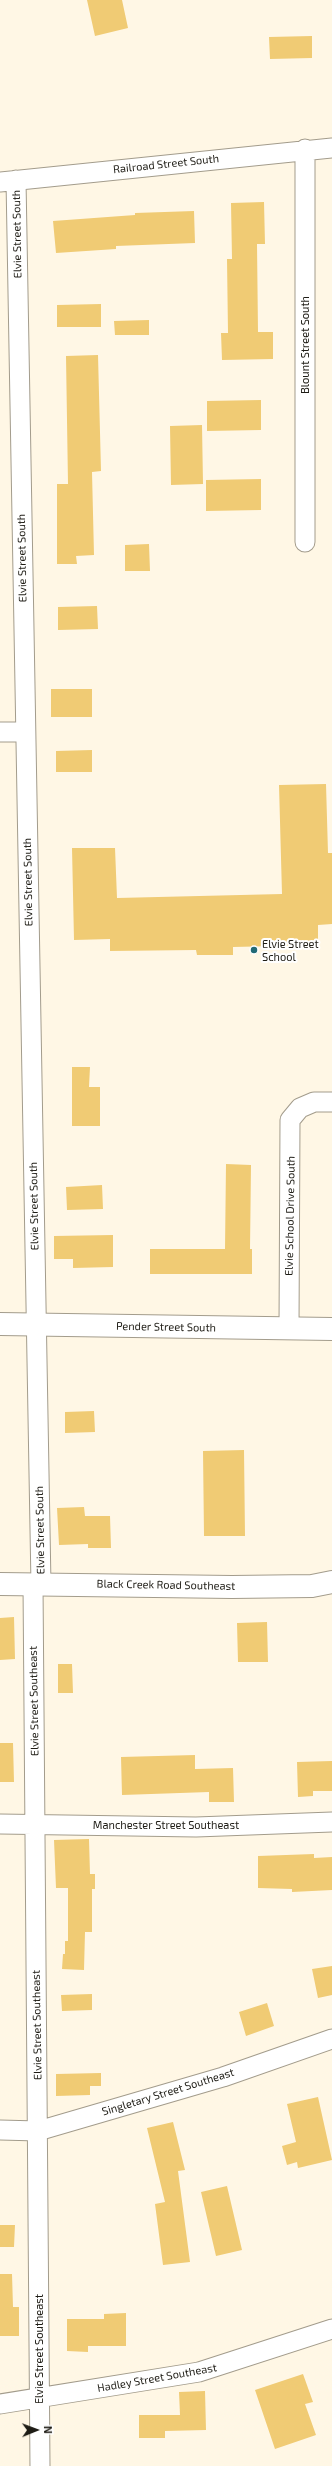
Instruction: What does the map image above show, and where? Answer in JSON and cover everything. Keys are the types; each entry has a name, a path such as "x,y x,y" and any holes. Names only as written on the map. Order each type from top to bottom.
{"street":[{"name":"Railroad Street South","path":"8,181 305,149 332,148"},
{"name":"Blount Street South","path":"305,149 306,542"},
{"name":"Elvie Street South","path":"8,181 25,732 36,1324 37,1584"},
{"path":"0,732 25,732"},
{"name":"Elvie School Drive South","path":"289,1328 290,1120 300,1108 314,1102 332,1102"},
{"name":"Pender Street South","path":"0,1324 332,1329"},
{"name":"Black Creek Road Southeast","path":"0,1584 312,1586 332,1582"},
{"name":"Elvie Street Southeast","path":"37,1584 35,1824 40,2466"},
{"name":"Manchester Street Southeast","path":"0,1824 196,1827 332,1822"},
{"name":"Singletary Street Southeast","path":"0,2130 38,2131 222,2077 332,2039"},
{"name":"Hadley Street Southeast","path":"0,2404 199,2372 332,2328"}],"building":[{"path":"87,0 122,0 128,28 95,36"},
{"path":"312,36 312,58 270,59 269,37"},
{"path":"264,202 265,244 257,244 258,332 273,332 273,359 222,360 221,333 228,333 227,259 232,259 231,203"},
{"path":"194,211 195,243 116,246 116,249 56,253 53,221 135,215 135,213"},
{"path":"101,304 101,327 57,327 57,305"},
{"path":"149,320 149,335 115,335 114,321"},
{"path":"98,355 101,471 92,472 94,555 76,556 77,564 57,564 57,484 68,484 66,356"},
{"path":"261,400 261,430 207,431 207,401"},
{"path":"202,425 203,484 171,485 170,426"},
{"path":"261,479 261,510 206,511 206,480"},
{"path":"149,544 150,571 125,571 125,545"},
{"path":"97,606 98,629 58,630 58,607"},
{"path":"51,689 92,689 92,717 51,717"},
{"path":"92,750 92,772 56,772 56,751"},
{"path":"326,784 328,853 332,853 332,924 318,925 318,945 233,947 233,955 197,955 196,950 110,951 110,939 74,940 72,848 115,848 117,898 282,894 279,785"},
{"path":"72,1067 90,1067 89,1087 100,1087 100,1126 72,1126"},
{"path":"226,1164 251,1165 250,1249 252,1249 252,1274 150,1274 150,1249 225,1249"},
{"path":"102,1185 103,1209 67,1210 66,1187"},
{"path":"113,1235 113,1267 73,1268 73,1259 54,1259 54,1236"},
{"path":"94,1411 95,1432 65,1433 65,1412"},
{"path":"244,1450 245,1536 204,1536 203,1451"},
{"path":"84,1507 85,1516 110,1516 111,1548 88,1548 88,1544 59,1545 57,1508"},
{"path":"14,1617 15,1659 0,1660 0,1618"},
{"path":"267,1622 268,1662 238,1662 237,1623"},
{"path":"58,1664 72,1664 73,1693 58,1693"},
{"path":"0,1743 13,1743 14,1782 0,1782"},
{"path":"195,1755 195,1769 233,1768 234,1802 209,1802 209,1792 122,1795 121,1757"},
{"path":"332,1761 332,1791 313,1791 313,1796 298,1797 297,1762"},
{"path":"89,1839 90,1874 95,1874 95,1889 92,1889 92,1932 85,1932 84,1970 62,1969 63,1954 65,1954 65,1941 68,1941 68,1888 56,1888 54,1840"},
{"path":"314,1854 314,1858 332,1857 332,1890 292,1892 292,1889 258,1888 258,1856"},
{"path":"332,1966 332,1995 318,1998 312,1969"},
{"path":"92,1994 92,2010 62,2011 61,1995"},
{"path":"267,2003 274,2026 246,2036 239,2012"},
{"path":"101,2073 101,2086 90,2086 90,2095 56,2096 56,2074"},
{"path":"318,2097 332,2160 298,2168 297,2162 287,2165 282,2146 296,2142 287,2104"},
{"path":"173,2122 185,2170 178,2171 190,2262 163,2265 155,2204 165,2202 147,2128"},
{"path":"227,2186 242,2250 216,2256 201,2192"},
{"path":"0,2225 15,2225 14,2247 0,2247"},
{"path":"0,2274 12,2274 13,2307 19,2307 19,2336 0,2336"},
{"path":"126,2313 126,2346 88,2346 88,2352 67,2351 67,2319 104,2319 104,2314"},
{"path":"303,2374 313,2402 305,2404 316,2435 275,2449 255,2390"},
{"path":"205,2391 206,2430 165,2431 165,2438 139,2438 139,2415 180,2415 179,2392"}],"place":[{"name":"Elvie Street School","path":"254,950"}]}
